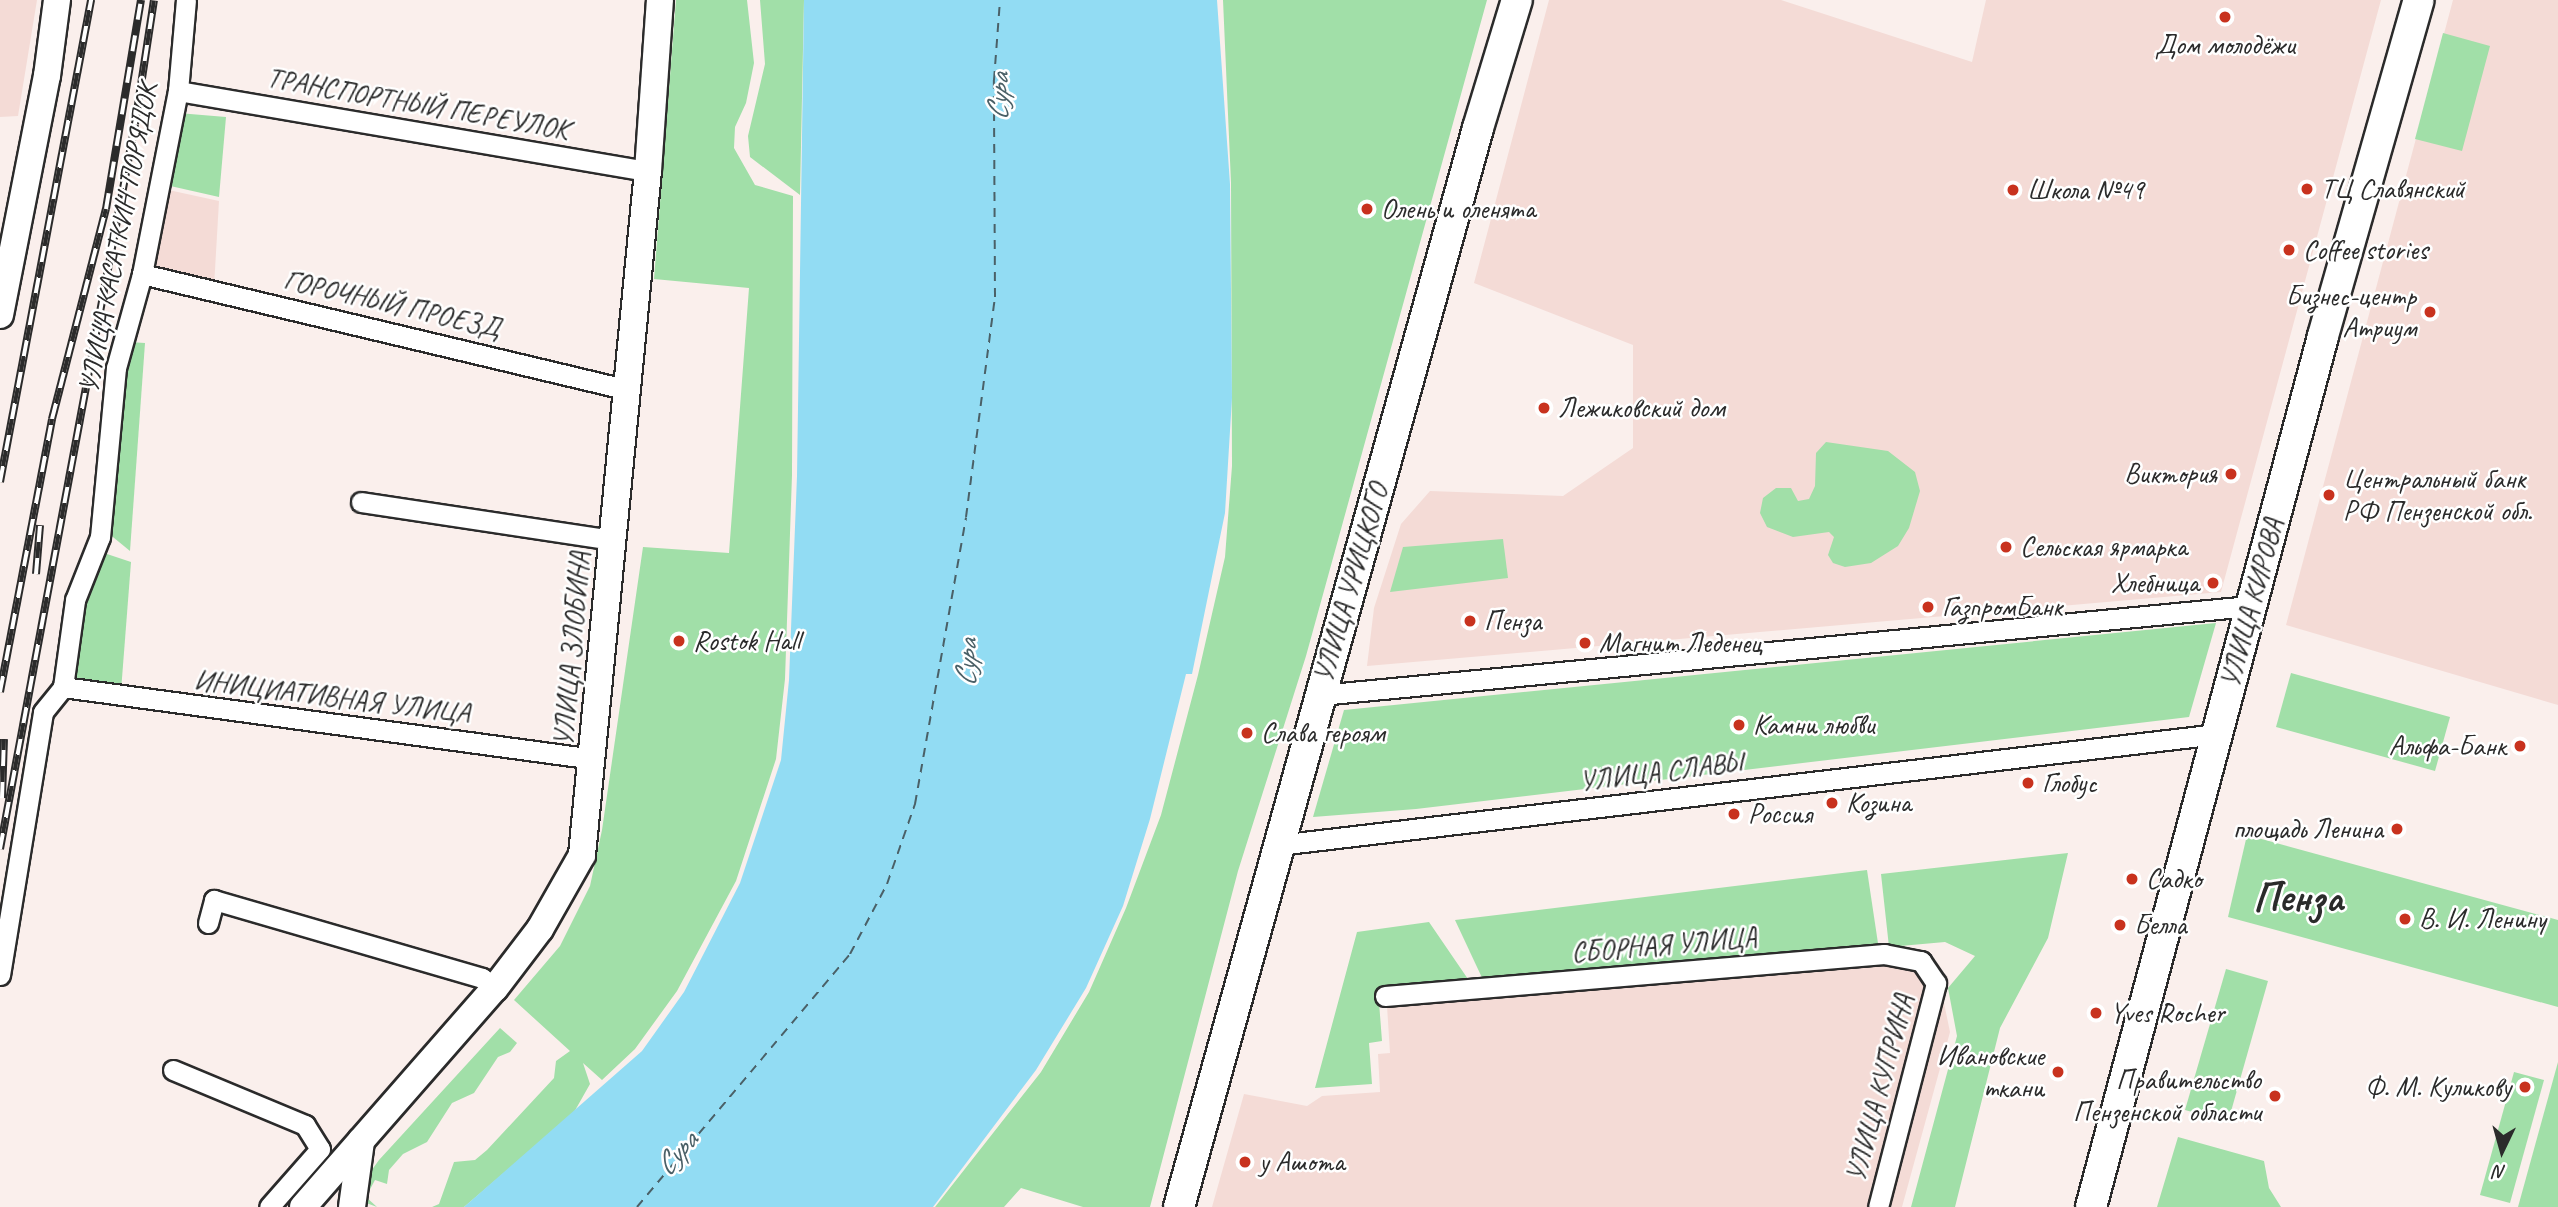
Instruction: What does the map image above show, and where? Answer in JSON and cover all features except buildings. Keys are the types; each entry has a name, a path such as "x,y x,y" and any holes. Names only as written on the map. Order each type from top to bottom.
{"main road":[{"path":"0,315 47,76 57,0"},
{"name":"УЛИЦА ЗЛОБИНА","path":"303,1207 495,988 540,929 582,855 594,759 612,540 648,171 660,0"},
{"name":"УЛИЦА УРИЦКОГО","path":"1179,1207 1320,695 1517,0"},
{"name":"УЛИЦА КИРОВА","path":"2091,1207 2250,606 2419,0"},
{"path":"352,1207 361,1141"}],"street":[{"name":"УЛИЦА КАСАТКИН ПОРЯДОК","path":"0,975 43,712 63,687 75,600 100,537 116,368 142,274 178,91 186,0"},
{"name":"ТРАНСПОРТНЫЙ ПЕРЕУЛОК","path":"178,91 648,171"},
{"name":"ГОРОЧНЫЙ ПРОЕЗД","path":"142,274 628,390"},
{"path":"361,502 612,540"},
{"path":"1320,695 2250,606"},
{"name":"ИНИЦИАТИВНАЯ УЛИЦА","path":"63,687 594,759"},
{"name":"УЛИЦА СЛАВЫ","path":"1278,845 2217,734"},
{"path":"208,923 214,900 482,978 495,988"},
{"name":"СБОРНАЯ УЛИЦА","path":"1385,996 1884,954 1921,961 1936,984"},
{"name":"УЛИЦА КУПРИНА","path":"1878,1207 1936,984"},
{"path":"173,1070 305,1125 320,1149 269,1207"}],"shaded area":[{"path":"0,0 37,0 18,116 0,117"},
{"path":"1549,0 1781,0 1972,62 1986,0 2381,0 2221,592 1367,666 1374,608 1401,524 1430,491 1563,496 1633,448 1633,345 1474,283"},
{"path":"2453,0 2558,0 2558,705 2286,625"},
{"path":"164,189 219,201 214,287 150,271"},
{"path":"1887,958 1916,963 1943,998 1950,1032 1902,1207 1212,1207 1244,1094 1307,1106 1322,1096 1380,1092 1378,1054 1390,1053 1387,1006"}],"green space":[{"path":"676,0 747,0 754,63 746,103 735,127 734,148 755,185 793,196 792,475 785,679 776,759 736,881 677,991 635,1049 602,1080 583,1063 590,1084 573,1114 464,1207 432,1207 439,1204 454,1162 475,1160 487,1150 554,1078 556,1061 570,1051 514,1000 560,946 590,886 602,830 643,547 729,553 749,288 654,279"},
{"path":"760,0 804,0 800,195 750,157 748,136 765,64"},
{"path":"1223,0 1487,0 1306,656 1238,871 1150,1207 1083,1207 1021,1188 1004,1207 935,1207 1041,1072 1089,992 1126,908 1161,815 1198,675 1225,557 1232,466 1231,183"},
{"path":"2443,33 2490,46 2462,151 2415,139"},
{"path":"178,113 226,117 219,197 166,185"},
{"path":"129,342 145,343 130,551 108,533"},
{"path":"1826,442 1888,451 1915,472 1920,491 1909,528 1898,546 1871,563 1845,567 1833,563 1828,555 1834,537 1829,532 1793,537 1767,527 1760,513 1763,498 1776,488 1791,488 1798,501 1809,499 1815,486 1816,453"},
{"path":"1503,539 1508,578 1390,592 1403,547"},
{"path":"104,553 131,562 121,691 86,686 72,678 84,600"},
{"path":"2216,623 2189,717 1416,809 1313,817 1344,710"},
{"path":"2291,673 2450,717 2435,771 2276,727"},
{"path":"2247,835 2558,920 2558,1007 2228,917"},
{"path":"2068,853 2048,938 2000,1028 1955,1207 1911,1207 1957,1036 1948,988 1975,956 1945,942 1889,947 1881,874"},
{"path":"1867,870 1879,950 1484,982 1455,920"},
{"path":"1429,922 1470,982 1378,989 1382,1041 1369,1043 1372,1084 1315,1088 1357,932"},
{"path":"2226,969 2268,981 2228,1122 2185,1110"},
{"path":"500,1028 517,1043 510,1052 498,1057 474,1093 452,1103 427,1142 403,1154 389,1170 387,1184 375,1180 366,1197 377,1207 361,1201 361,1185 379,1160"},
{"path":"2558,1062 2558,1207 2518,1207"},
{"path":"2514,1072 2544,1080 2510,1203 2480,1195"},
{"path":"2178,1137 2264,1161 2269,1188 2281,1207 2157,1207"}],"water":[{"name":"Сура","path":"804,0 1217,0 1230,184 1232,398 1225,513 1192,674 1186,674 1150,819 1123,906 1086,988 1036,1070 933,1207 464,1207 642,1051 684,992 740,883 781,760 789,680 797,476"}],"ferry route":[{"path":"637,1207 850,954 887,884 915,804 966,517 995,297 994,80 1000,0"}],"railway":[{"path":"0,482 91,0"},
{"path":"0,692 52,419 106,209 141,0"},
{"path":"0,849 135,124 154,0"},
{"path":"36,574 40,525"},
{"path":"2,798 4,739"}],"place":[{"name":"Дом молодёжи","path":"2225,17"},
{"name":"ТЦ Славянский","path":"2307,189"},
{"name":"Школа №49","path":"2013,190"},
{"name":"Олень и оленята","path":"1367,209"},
{"name":"Coffee stories","path":"2289,250"},
{"name":"Бизнес-центр Атриум","path":"2430,312"},
{"name":"Лежиковский дом","path":"1544,408"},
{"name":"Виктория","path":"2231,474"},
{"name":"Центральный банк РФ Пензенской обл.","path":"2329,495"},
{"name":"Сельская ярмарка","path":"2006,547"},
{"name":"Хлебница","path":"2213,583"},
{"name":"ГазпромБанк","path":"1928,607"},
{"name":"Пенза","path":"1470,621"},
{"name":"Rostok Hall","path":"679,641"},
{"name":"Магнит Леденец","path":"1585,643"},
{"name":"Камни любви","path":"1739,725"},
{"name":"Слава героям","path":"1247,733"},
{"name":"Альфа-Банк","path":"2520,746"},
{"name":"Глобус","path":"2028,783"},
{"name":"Козина","path":"1832,803"},
{"name":"Россия","path":"1734,814"},
{"name":"площадь Ленина","path":"2397,829"},
{"name":"Садко","path":"2132,879"},
{"name":"В. И. Ленину","path":"2405,919"},
{"name":"Белла","path":"2120,925"},
{"name":"Yves Rocher","path":"2096,1013"},
{"name":"Ивановские ткани","path":"2058,1072"},
{"name":"Ф. М. Куликову","path":"2525,1087"},
{"name":"Правительство Пензенской области","path":"2275,1096"},
{"name":"у Ашота","path":"1245,1162"}],"district":[{"name":"Пенза","path":"2298,898"}]}
